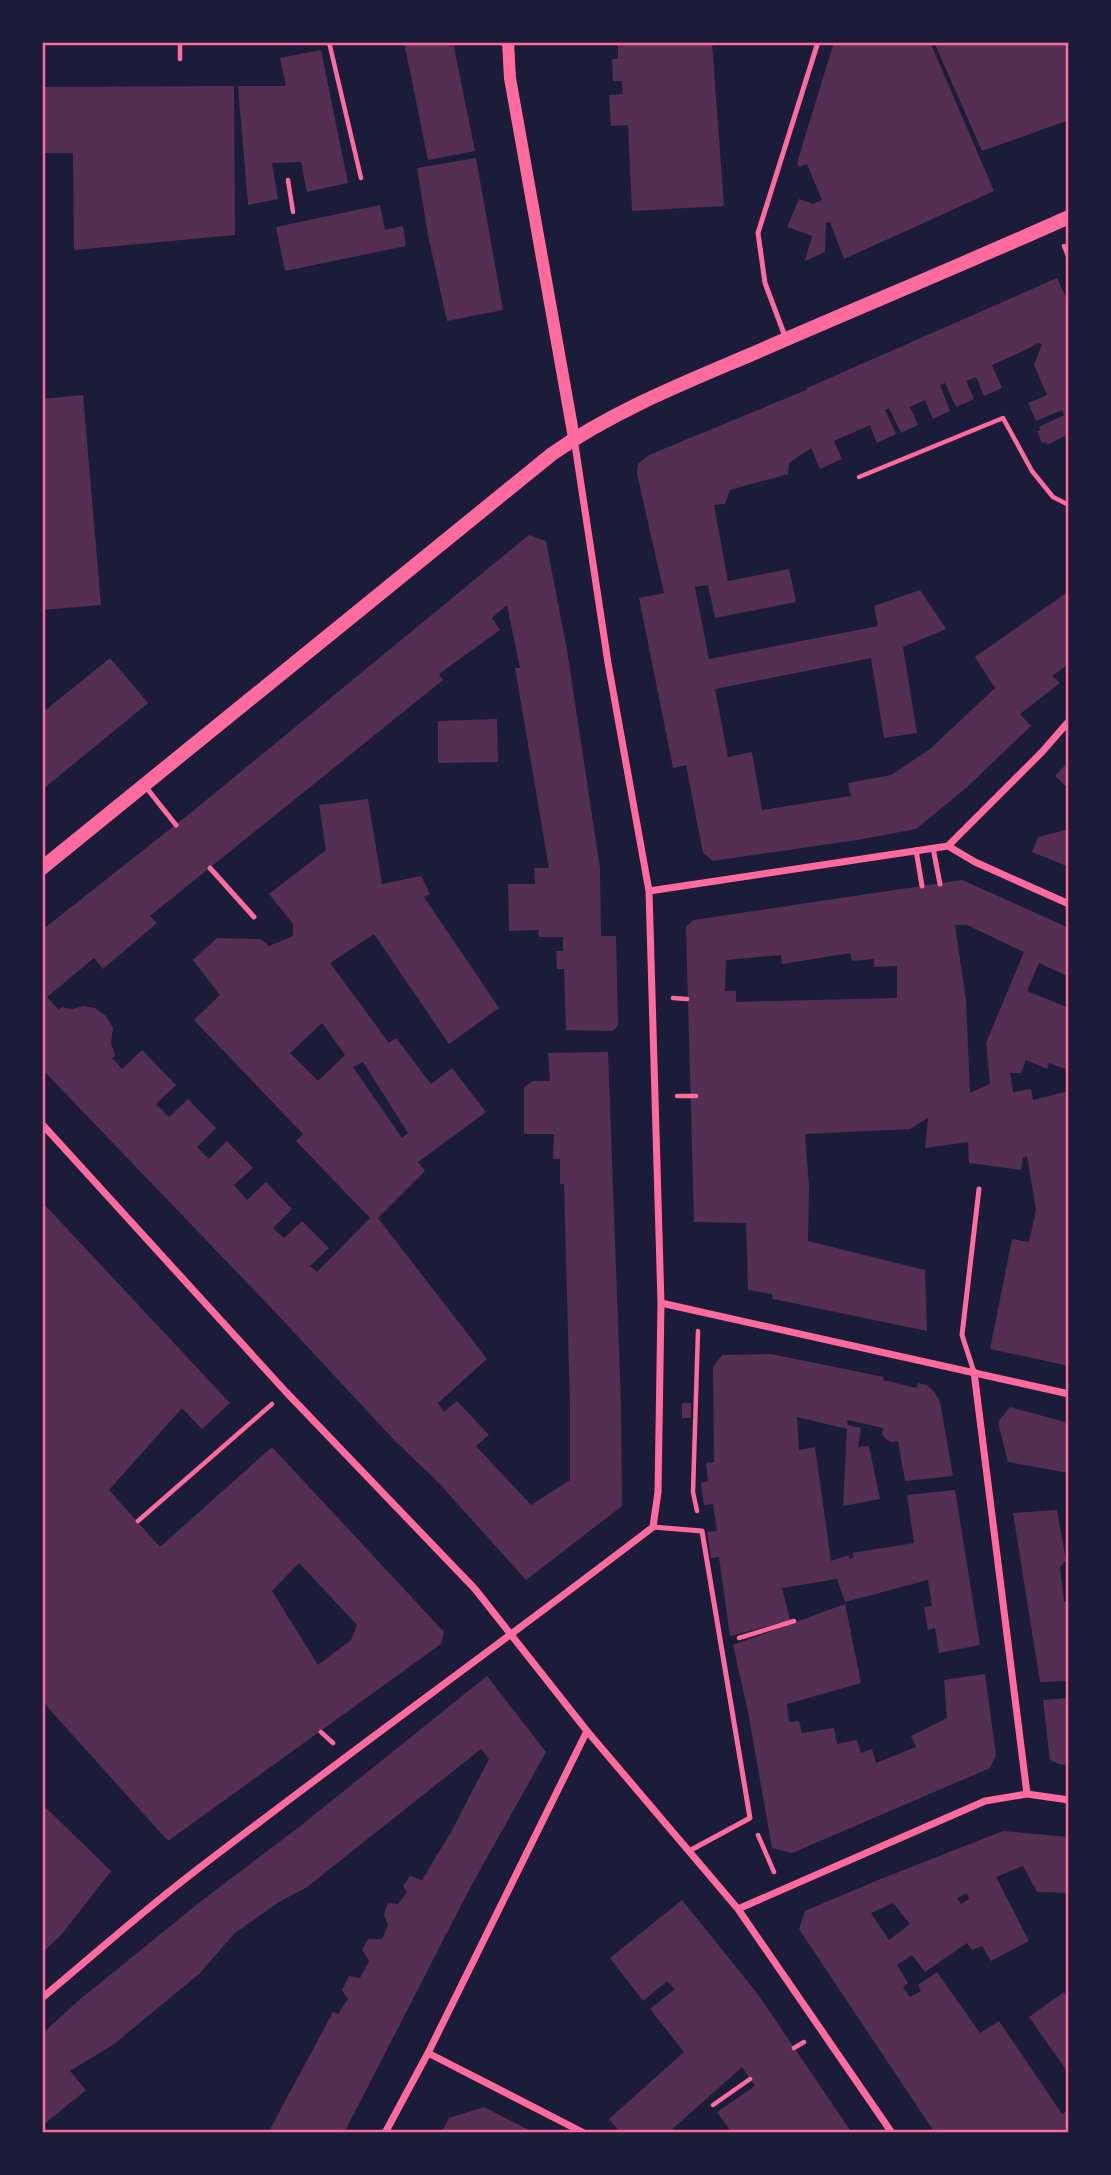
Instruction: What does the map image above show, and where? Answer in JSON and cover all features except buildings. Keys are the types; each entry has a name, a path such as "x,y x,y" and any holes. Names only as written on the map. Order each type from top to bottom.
{"main road":[{"path":"42,869 574,438 611,417 680,385 1069,217"}],"street":[{"path":"42,1998 204,1865 653,1527 658,1492 661,1303 649,891 608,663 574,438 510,78 508,42"},
{"path":"649,891 948,846 1042,752 1069,721"},
{"path":"948,846 975,862 1069,904"},
{"path":"42,1124 286,1392 475,1589 513,1634 587,1731 760,1937 891,2133"},
{"path":"661,1303 1069,1394"},
{"path":"974,1372 1027,1794"},
{"path":"385,2133 428,2053 587,1731"},
{"path":"738,1909 985,1801 1027,1794 1069,1800"},
{"path":"428,2053 584,2133"}],"lane":[{"path":"786,339 765,283 758,233 818,42"},
{"path":"145,786 176,825"},
{"path":"933,848 940,884"},
{"path":"916,850 922,886"},
{"path":"210,868 254,917"},
{"path":"974,1372 962,1335 979,1189"},
{"path":"653,1527 702,1531 750,1818 689,1851"}],"path":[{"path":"180,42 180,59"},
{"path":"329,42 361,178"},
{"path":"288,180 293,212"},
{"path":"859,477 1003,418 1032,471 1053,497 1069,505"},
{"path":"698,1310 693,1492 702,1531"},
{"path":"138,1521 286,1392"},
{"path":"732,1640 794,1621"},
{"path":"750,1818 781,1889"},
{"path":"713,2105 750,2079"}]}
